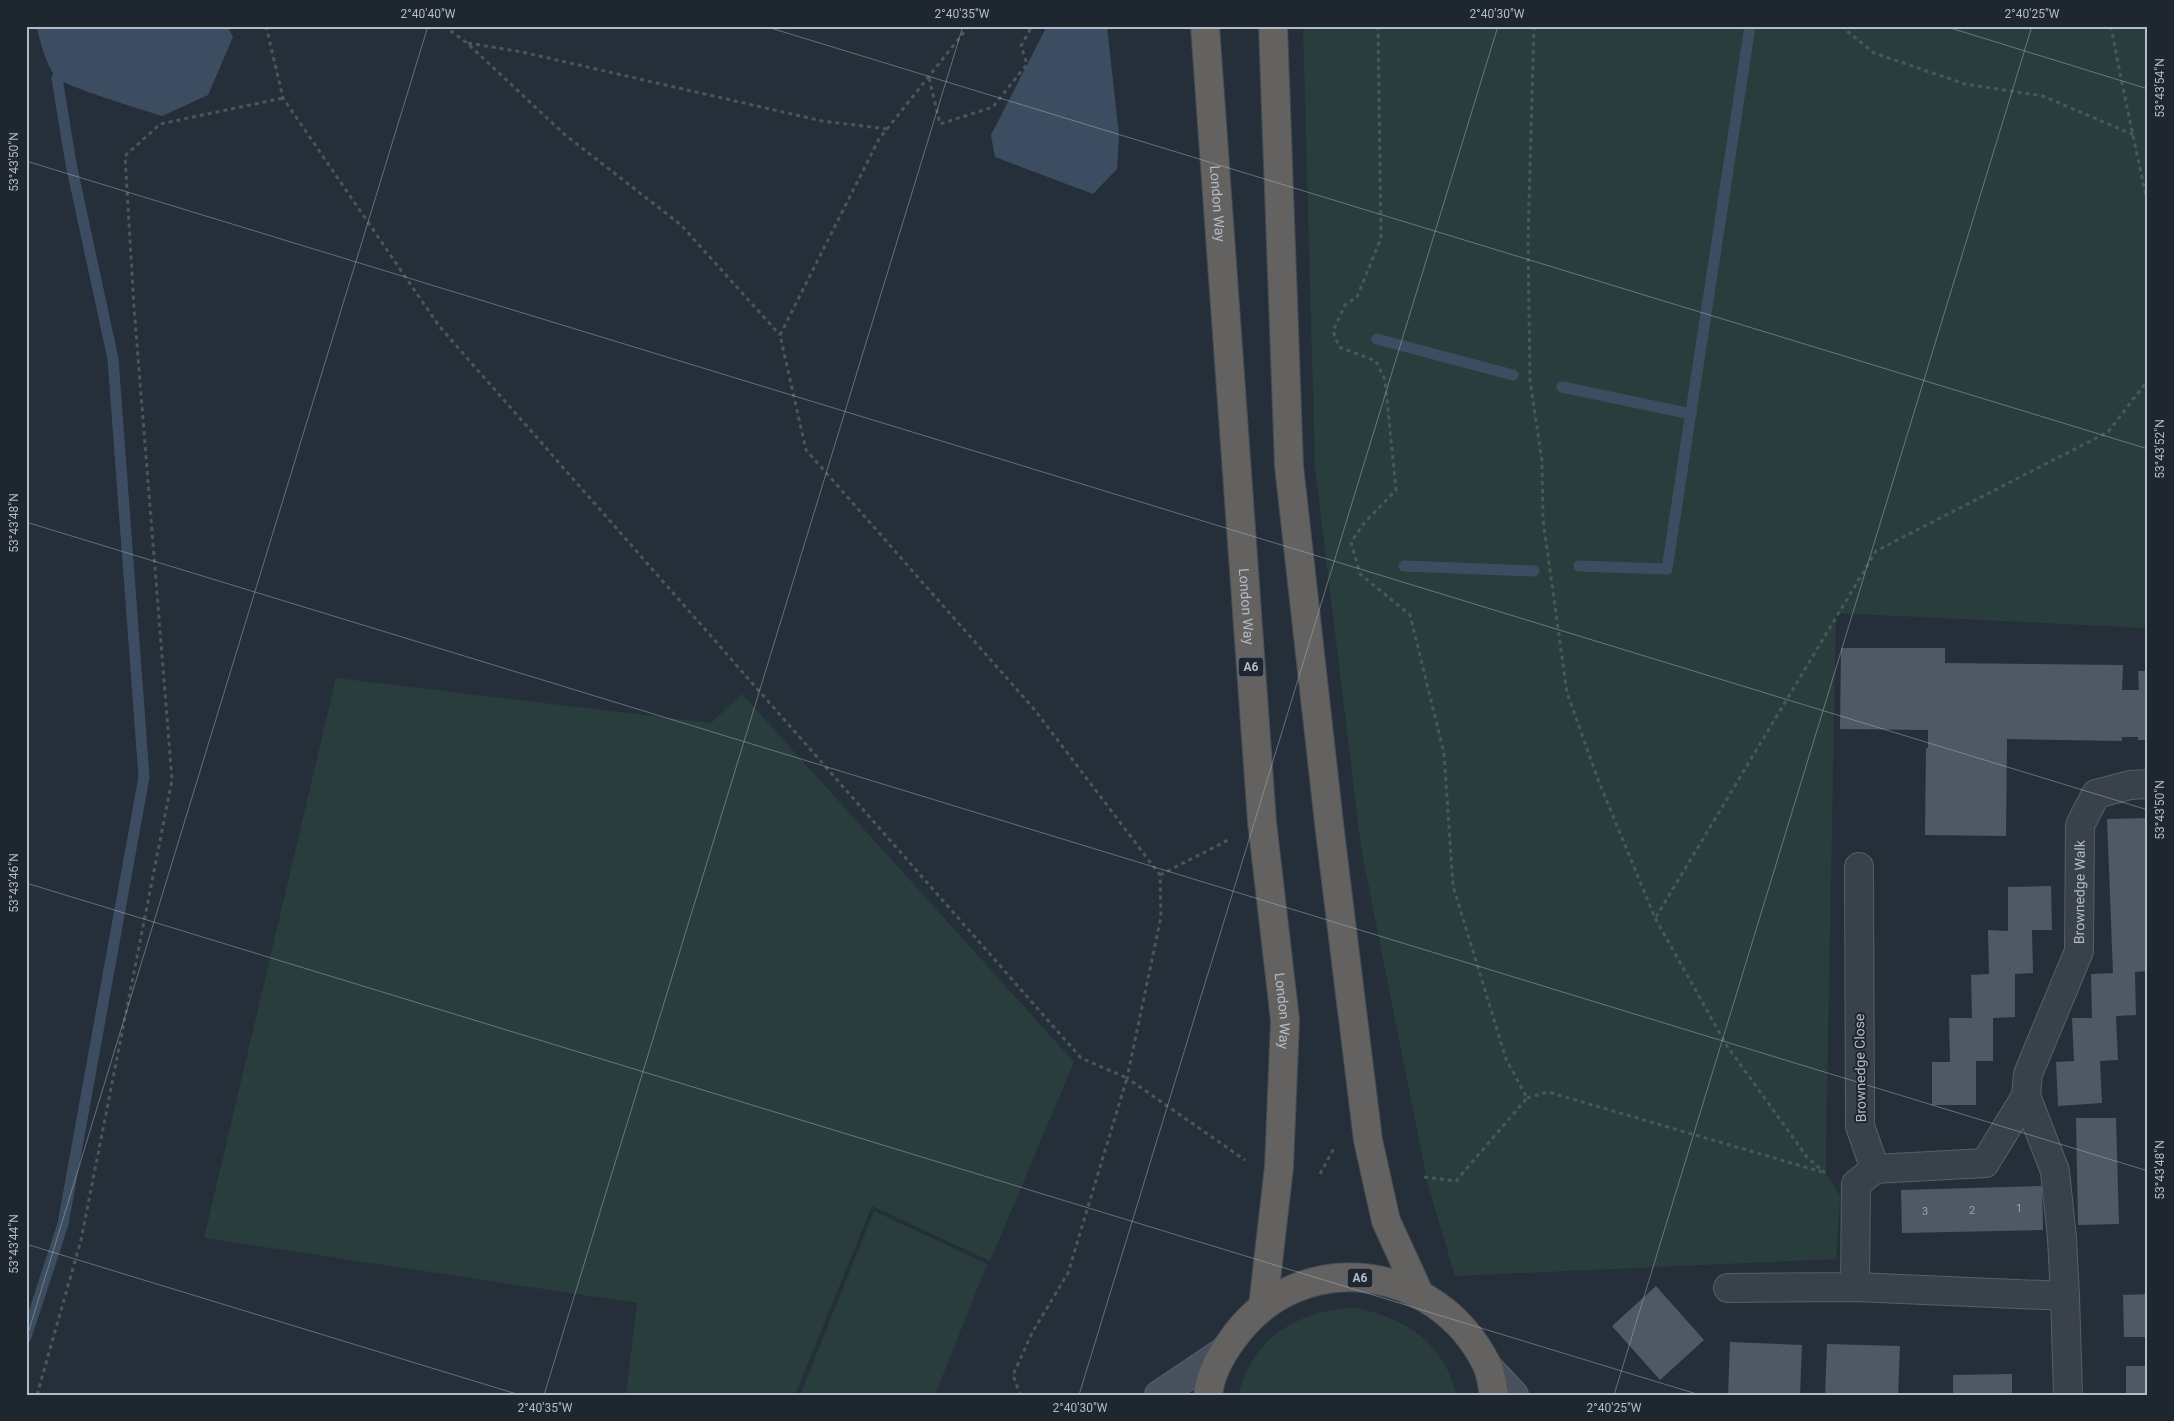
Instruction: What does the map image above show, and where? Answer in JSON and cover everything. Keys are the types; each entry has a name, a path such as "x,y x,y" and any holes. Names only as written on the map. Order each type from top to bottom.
{"highway":[{"name":"London Way","path":"1205,26 1262,822 1285,1020 1279,1167 1264,1306"},
{"path":"1273,26 1290,466 1330,832 1368,1140 1386,1221 1419,1293"},
{"name":"A6","path":"1208,1395 1223,1352 1241,1327 1264,1306 1300,1286 1339,1277 1380,1279 1419,1293 1448,1312 1471,1337 1488,1367 1494,1395"}],"main road":[{"path":"1158,1395 1223,1352"},
{"path":"1488,1367 1514,1395"}],"street":[{"name":"Brownedge Walk","path":"1866,1176 1985,1162 2026,1096 2028,1074 2079,951 2080,825 2096,794 2148,784"},
{"name":"Brownedge Close","path":"1855,1287 1866,1176 1860,1126 1859,867"},
{"name":"Brownedge Walk","path":"2026,1096 2056,1171 2065,1296"},
{"path":"1728,1288 1855,1287 2065,1296 2068,1395"}],"path":[{"path":"266,26 283,98 439,326 1081,1058 1127,1078 1250,1163"},
{"path":"444,26 467,43 564,134 680,225 780,335 806,450 1034,709 1160,875 1161,917 1127,1078 1068,1273 1032,1333 1013,1374 1020,1395"},
{"path":"780,335 879,139 969,26"},
{"path":"928,78 940,124 993,107 1027,64 1021,46 1032,26"},
{"path":"1378,26 1381,238 1357,297 1345,305 1333,331 1339,347 1376,361 1385,380 1396,490 1365,522 1351,542 1360,574 1410,615 1444,753 1453,886 1506,1059 1527,1098"},
{"path":"1534,26 1528,250 1530,380 1542,462 1543,520 1567,693 1599,782 1656,918 1728,1046 1806,1157 1822,1172"},
{"path":"1841,26 1874,53 1965,84 2043,96 2134,135"},
{"path":"2111,26 2120,81 2134,135 2148,207"},
{"path":"467,43 522,52 822,121 887,130"},
{"path":"37,1395 81,1240 172,780 134,307 125,156 160,124 283,98"},
{"path":"1656,918 1876,551 2108,432 2148,380"},
{"path":"1160,875 1262,822"},
{"path":"1424,1177 1456,1181 1527,1098 1548,1092 1822,1172 1866,1176"},
{"path":"1320,1174 1336,1146"}],"shaded area":[{"path":"1303,26 2148,26 2148,628 1836,613 1826,1174 1840,1196 1836,1259 1455,1276 1428,1185 1361,847 1315,467"},
{"path":"336,678 711,723 742,694 1074,1062 990,1261 872,1206 795,1395 626,1395 637,1303 204,1238"},
{"path":"874,1211 987,1264 935,1395 800,1395"},
{"path":"1356,1308 1374,1312 1391,1319 1406,1326 1420,1336 1443,1361 1451,1377 1456,1395 1239,1395 1245,1374 1255,1357 1267,1342 1281,1330 1316,1314"}],"water":[{"path":"36,26 227,26 233,37 208,95 162,116 89,92 56,77 46,59"},
{"path":"1047,26 1107,26 1119,136 1117,169 1093,194 995,157 991,135"}],"building":[{"path":"1841,648 1945,648 1945,663 2123,665 2122,690 2139,690 2138,671 2148,671 2148,740 2138,740 2138,737 2122,737 2122,741 2007,739 2006,836 1925,835 1928,730 1840,729"},
{"path":"2148,818 2148,971 2135,972 2136,1015 2116,1016 2118,1060 2100,1061 2102,1103 2058,1106 2056,1062 2074,1061 2072,1018 2092,1018 2091,974 2113,973 2107,819"},
{"path":"2051,886 2052,930 2032,930 2033,973 2015,974 2015,1017 1993,1018 1993,1061 1976,1061 1976,1105 1932,1105 1932,1062 1950,1062 1949,1018 1972,1018 1971,975 1989,974 1988,930 2008,931 2008,887"},
{"path":"2076,1118 2116,1118 2119,1224 2078,1225"},
{"path":"2042,1186 2043,1230 1902,1233 1901,1190"},
{"path":"1656,1286 1704,1340 1660,1380 1612,1326"},
{"path":"2148,1294 2148,1337 2124,1337 2123,1295"},
{"path":"1730,1342 1802,1345 1800,1395 1728,1395"},
{"path":"1827,1344 1900,1346 1898,1395 1825,1395"},
{"path":"2126,1366 2148,1366 2148,1395 2126,1395"},
{"path":"2012,1374 2012,1395 1953,1395 1953,1375"}],"waterway":[{"path":"1579,566 1667,569 1750,26"},
{"path":"26,1337 63,1224 144,777 113,359 71,164 57,78"},
{"path":"1377,339 1513,375"},
{"path":"1562,387 1691,414"},
{"path":"1404,566 1534,571"}]}
